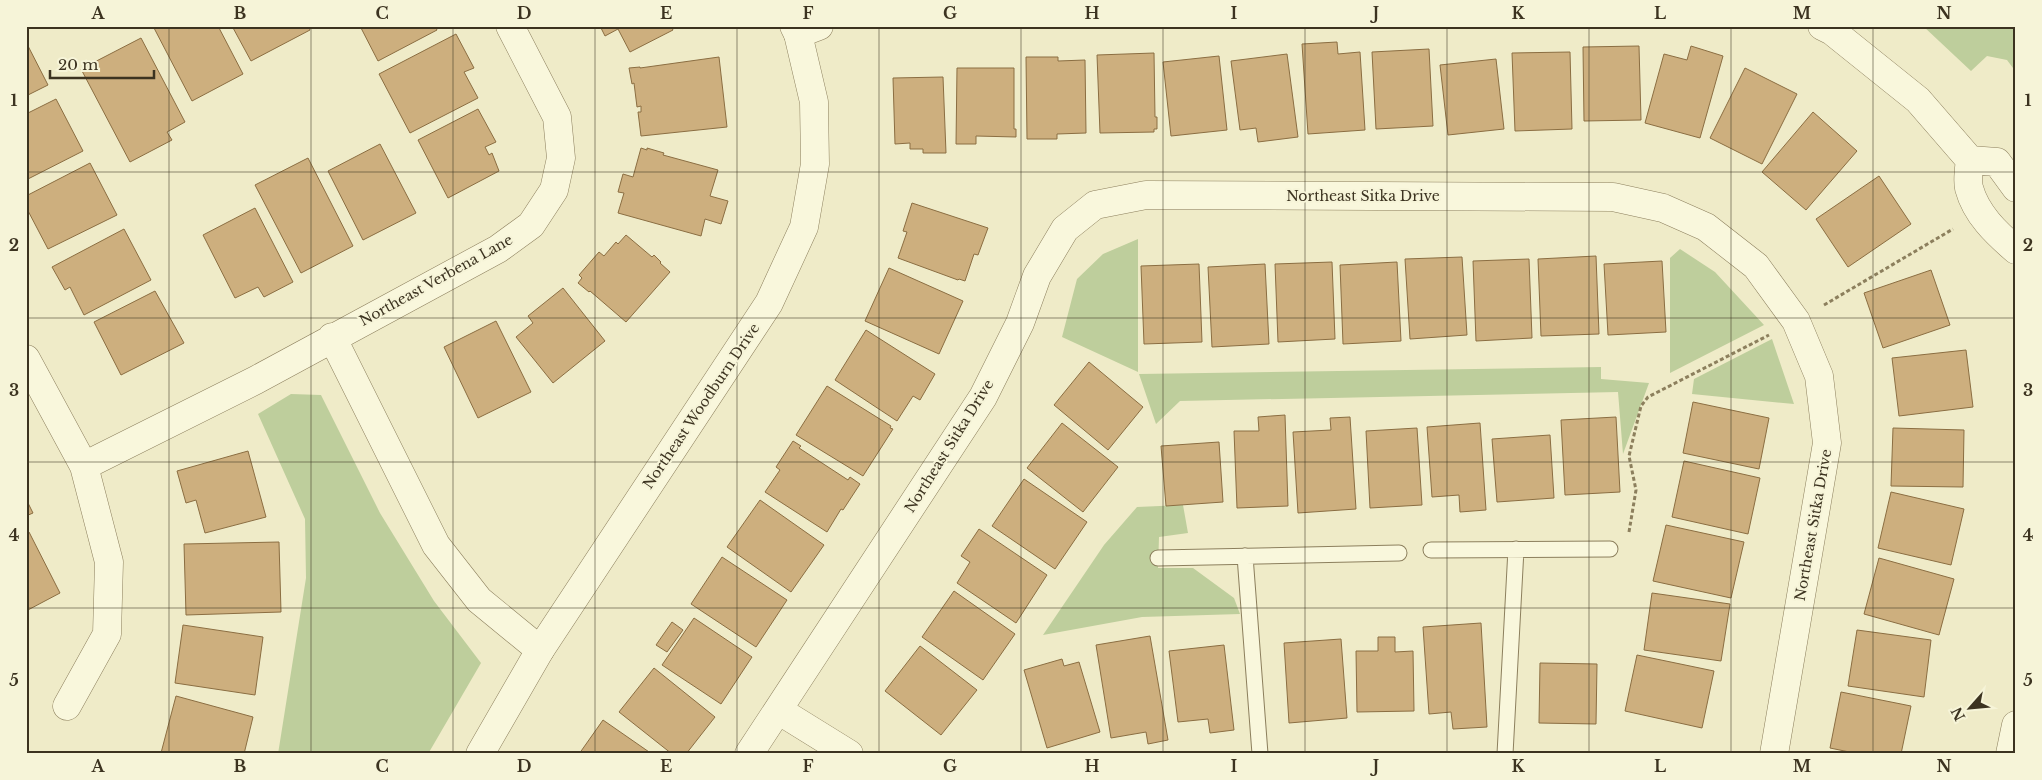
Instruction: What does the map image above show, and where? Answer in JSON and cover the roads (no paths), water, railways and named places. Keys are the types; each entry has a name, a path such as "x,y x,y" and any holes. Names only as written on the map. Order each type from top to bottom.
{"street":[{"name":"Northeast Verbena Lane","path":"84,466 256,380 332,337 498,249 531,225 554,190 562,158 557,117 510,26"},
{"path":"1822,26 1832,31 1918,100 1970,160 1997,162 2016,188"},
{"name":"Northeast Woodburn Drive","path":"480,754 540,650 770,303 804,228 815,164 814,102 804,29"},
{"path":"1970,160 1968,186 1981,213 1994,232 2016,250"},
{"name":"Northeast Sitka Drive","path":"749,754 983,397 1020,323 1037,276 1065,229 1095,205 1146,195 1613,197 1663,208 1706,228 1756,266 1796,321 1819,376 1827,443 1774,754"},
{"path":"332,337 436,545 479,600 540,650"},
{"path":"26,359 84,466 109,562 106,634 67,706"},
{"path":"778,710 849,754"},
{"path":"2010,754 2016,725"}],"lane":[{"path":"1504,754 1516,549"},
{"path":"1431,550 1610,549"},
{"path":"1158,558 1399,553"},
{"path":"1244,556 1260,754"}]}
